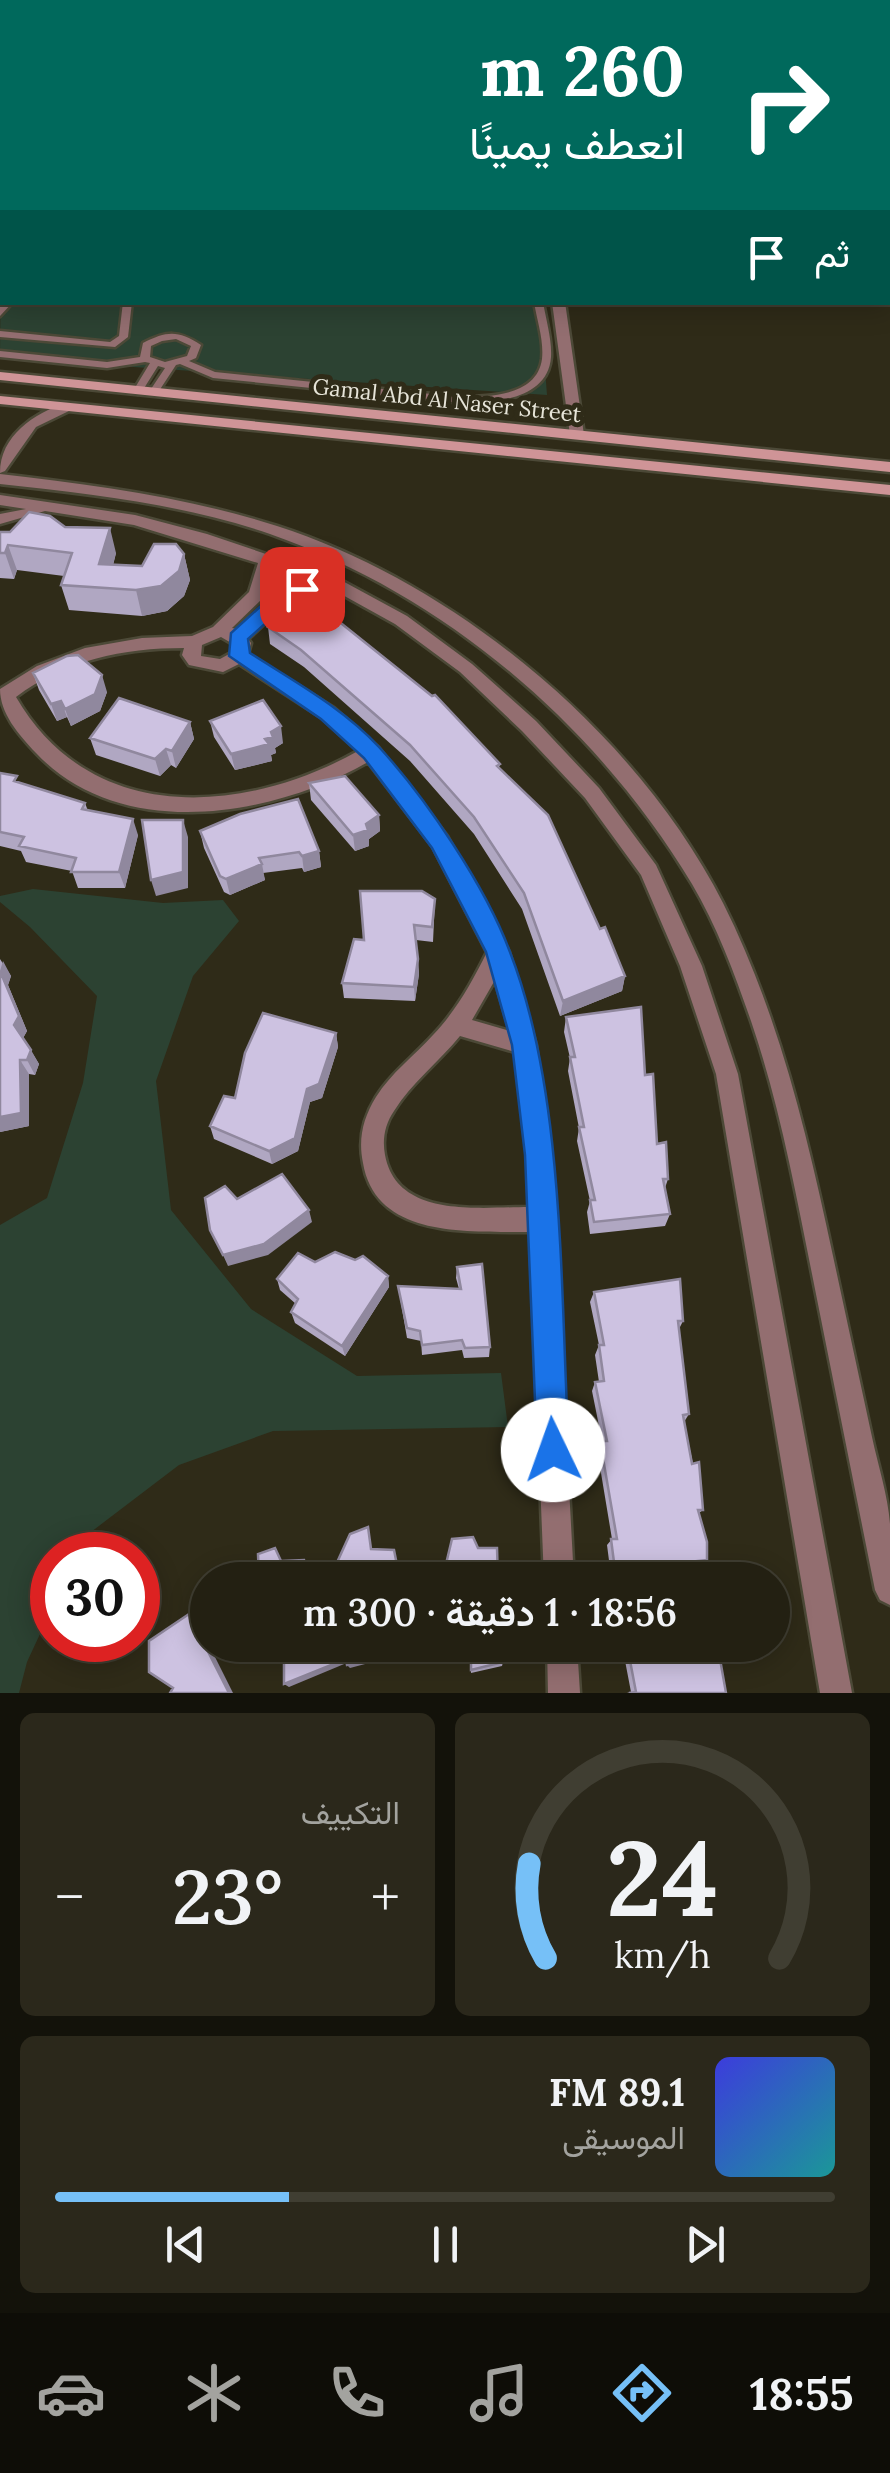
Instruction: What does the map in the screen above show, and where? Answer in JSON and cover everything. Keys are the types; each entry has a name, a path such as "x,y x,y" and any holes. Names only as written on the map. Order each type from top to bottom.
{"main road":[{"name":"Gamal Abd Al Naser Street","path":"0,376 890,467"},
{"name":"Gamal Abd Al Naser Street","path":"0,400 890,490"},
{"path":"360,435 368,423 362,415"}],"street":[{"path":"558,305 578,435"},
{"path":"0,468 31,424 66,407"},
{"path":"0,479 116,491 215,514 308,542 397,583 481,640 561,707 636,790 700,880 750,989 792,1116 890,1590"},
{"path":"0,500 135,520 332,582 401,620 466,668 592,793 656,887 692,966 728,1074 836,1693"},
{"path":"0,519 67,507"},
{"path":"268,559 257,594 218,631 194,642 156,641 78,656 42,671 2,696 19,726 44,755 79,778 124,795 174,804 227,803 280,794 329,776 371,752"},
{"path":"194,642 191,656 203,665 223,666 280,600 332,582"},
{"path":"218,631 328,714 371,752 440,842 498,952 525,1045 539,1155 558,1562"},
{"path":"498,952 456,1025 385,1098 372,1123 370,1150 378,1178 398,1200 426,1214 542,1220"},
{"path":"456,1025 525,1045"},
{"path":"563,1662 564,1693"}],"lane":[{"path":"120,341 127,305"},
{"path":"184,362 214,375 461,400 492,399 518,392 543,372 546,356 538,305"},
{"path":"0,334 103,347 120,341 146,345 168,336 192,340 196,354 171,365 150,361 106,366 0,354"},
{"path":"146,345 150,361 146,392"},
{"path":"146,392 171,365"}],"green space":[{"path":"0,305 540,305 547,395 0,358"},
{"path":"33,889 163,903 223,900 239,921 193,976 156,1081 171,1210 251,1309 357,1376 501,1373 508,1427 273,1431 179,1465 91,1532 30,1532 30,1656 19,1693 0,1693 0,1225 47,1198 83,1083 97,996 0,902 0,896"}],"building":[{"path":"29,512 50,516 65,527 110,528 99,564 142,566 154,544 176,544 184,554 179,571 161,586 136,590 61,585 72,553 8,545 5,553 0,553 0,532 10,532"},
{"path":"312,600 435,695 500,764 497,766 548,815 600,929 605,927 625,976 563,1001 524,893 474,817 410,745 301,650 268,627"},
{"path":"78,655 102,675 95,694 65,709 61,701 51,704 33,673 67,656"},
{"path":"119,698 190,722 172,751 166,749 155,759 90,738"},
{"path":"263,700 281,726 271,732 273,737 265,739 269,744 231,754 210,721"},
{"path":"0,773 85,803 82,809 133,819 119,872 71,872 76,858 19,846 24,837 0,832"},
{"path":"345,776 379,815 366,824 368,830 353,835 309,783"},
{"path":"298,799 319,851 259,858 262,864 226,879 220,876 200,831 240,814"},
{"path":"142,820 183,820 183,872 151,880"},
{"path":"360,891 422,891 435,899 432,927 414,925 418,959 414,987 342,983 354,939 364,940"},
{"path":"0,971 19,1016 14,1025 31,1050 27,1060 20,1060 21,1113 0,1117"},
{"path":"641,1007 645,1075 653,1074 657,1144 666,1142 668,1179 663,1179 670,1214 594,1222 590,1200 595,1200 579,1127 584,1127 566,1017"},
{"path":"263,1013 336,1033 319,1084 307,1089 295,1138 269,1151 210,1126 224,1096 235,1098 245,1053"},
{"path":"282,1174 309,1210 264,1244 223,1255 210,1230 205,1198 225,1186 237,1199"},
{"path":"335,1252 355,1260 363,1256 388,1276 342,1346 291,1312 298,1299 277,1279 298,1253 315,1262"},
{"path":"482,1264 490,1347 465,1348 462,1340 422,1345 420,1331 407,1328 398,1286 461,1289 457,1267"},
{"path":"680,1279 683,1321 678,1321 689,1414 683,1415 692,1464 699,1462 703,1510 698,1510 707,1542 707,1560 614,1562 611,1539 617,1539 600,1441 607,1441 595,1382 604,1381 599,1345 604,1345 594,1292"},
{"path":"368,1527 371,1549 394,1550 396,1562 337,1562 350,1534"},
{"path":"473,1537 478,1548 497,1548 497,1562 446,1562 452,1539"},
{"path":"275,1548 281,1561 304,1562 258,1562 258,1554"},
{"path":"189,1614 190,1662 213,1662 229,1693 170,1693 173,1688 149,1672 149,1662 160,1662 160,1634"},
{"path":"284,1662 339,1662 284,1684"},
{"path":"471,1662 503,1662 471,1670"},
{"path":"630,1662 721,1662 726,1693 629,1693 636,1692"}],"route":[{"path":"302,589 280,600 238,638 242,643 239,656 285,682 371,752 440,842 498,952 525,1045 539,1155 553,1450"}]}
